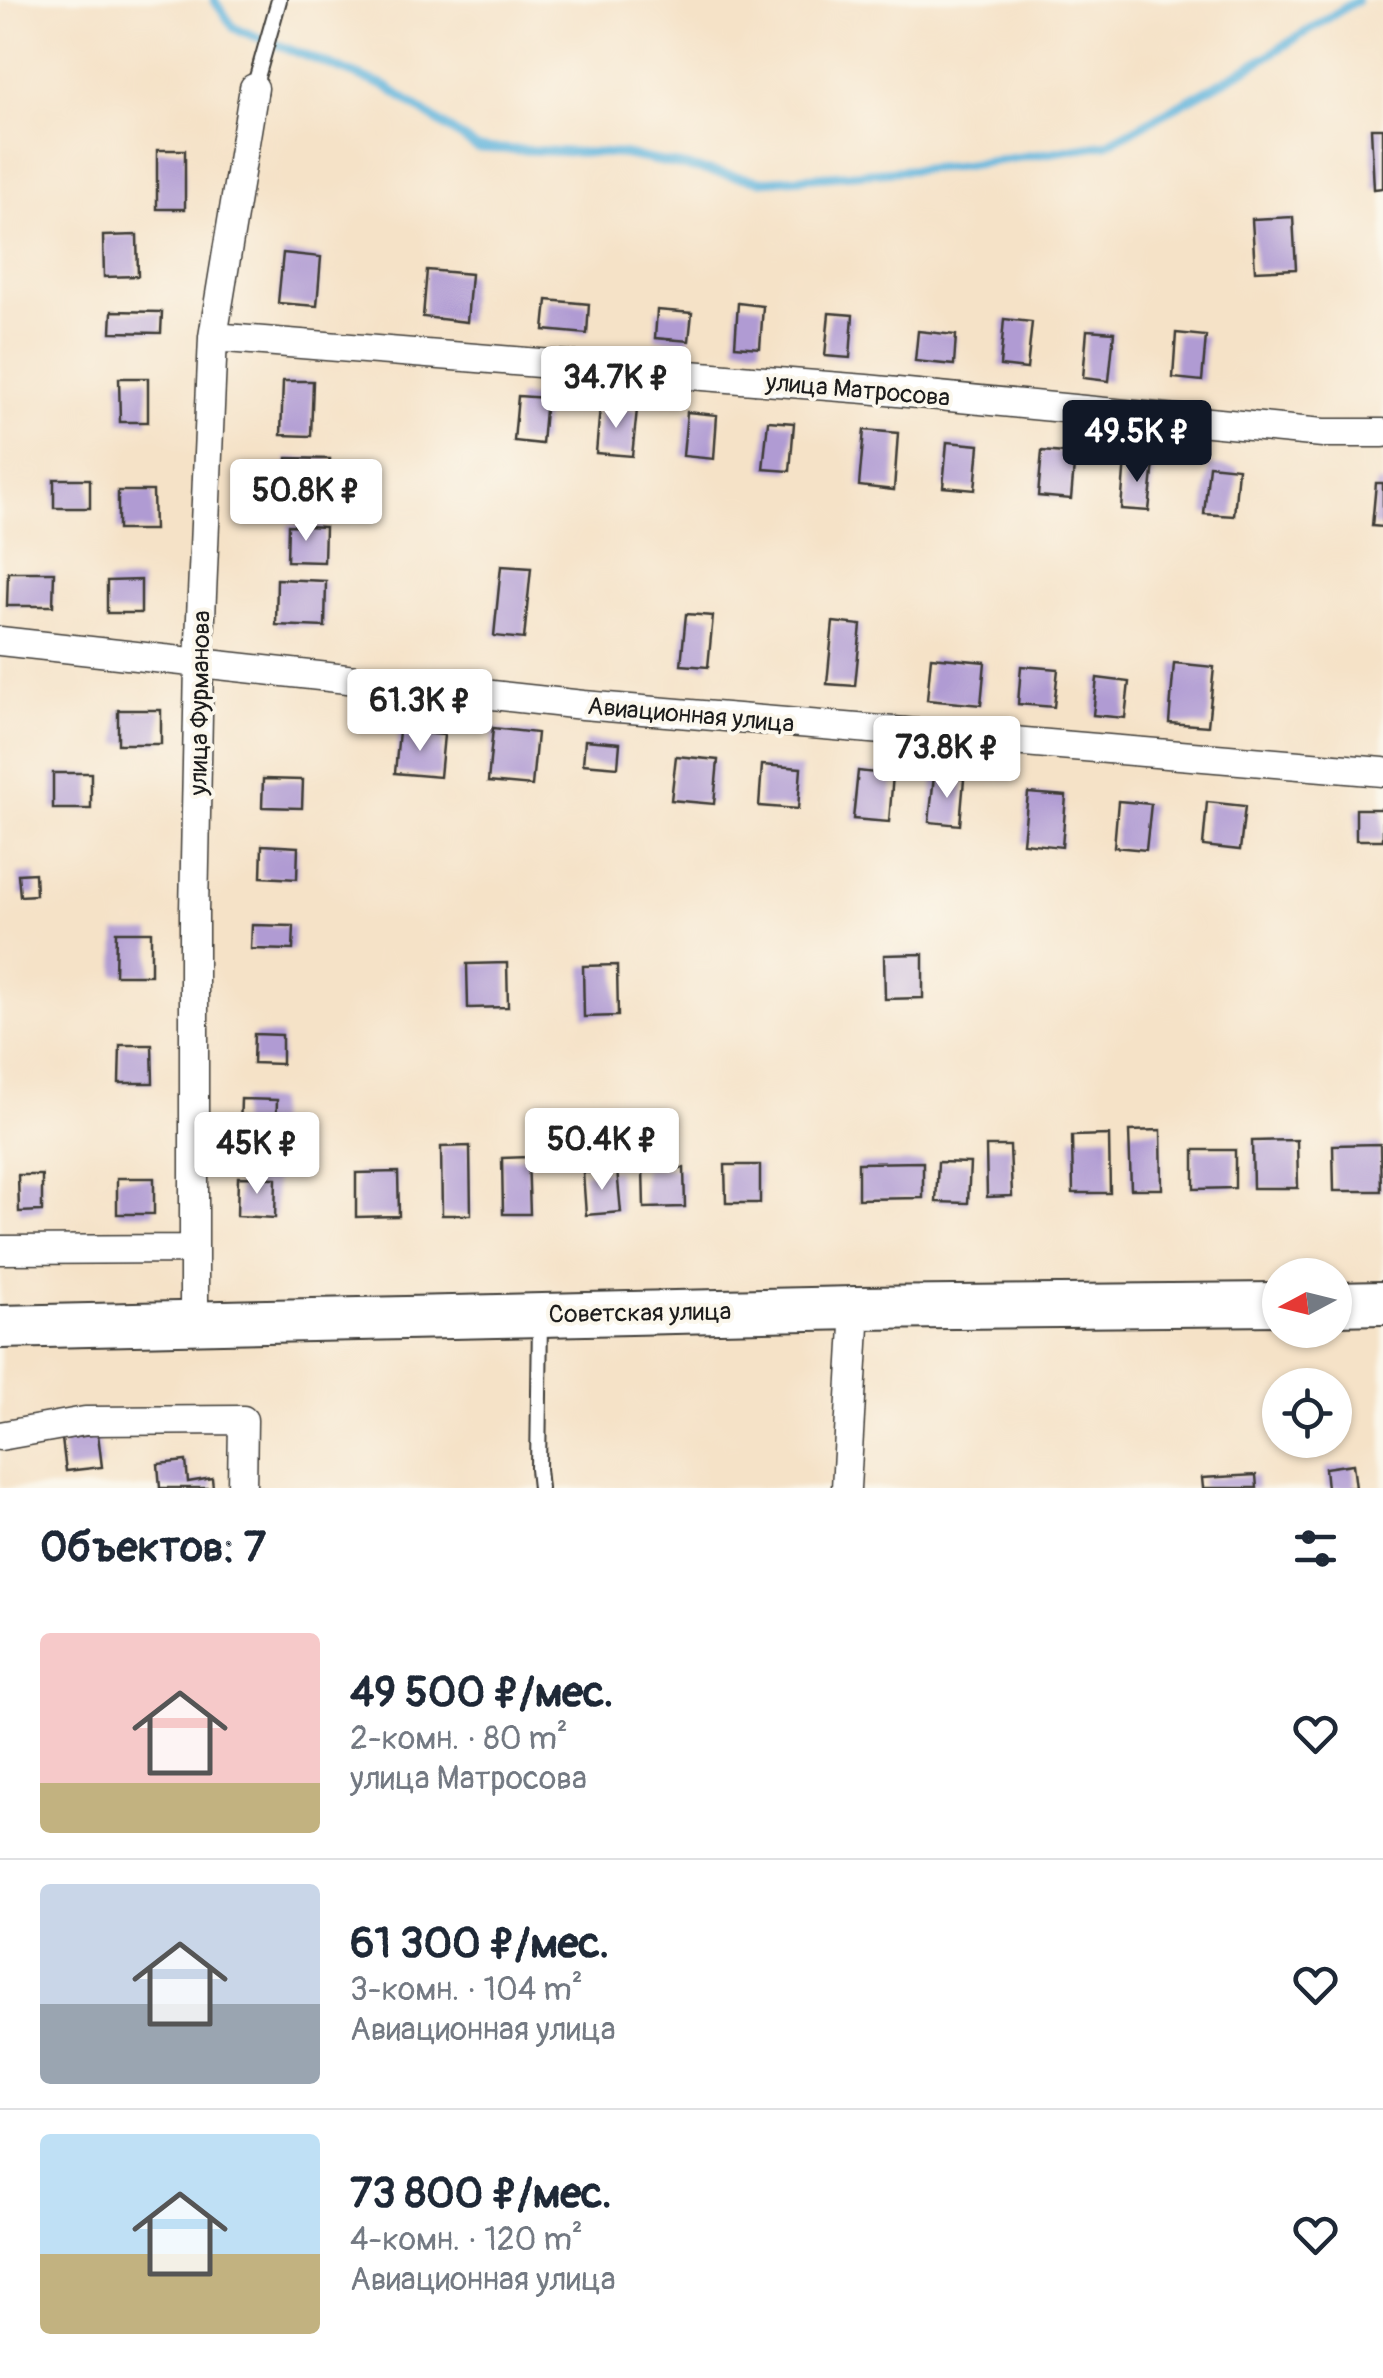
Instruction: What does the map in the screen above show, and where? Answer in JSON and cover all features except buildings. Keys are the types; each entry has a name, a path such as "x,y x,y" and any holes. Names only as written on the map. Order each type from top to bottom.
{"main road":[{"name":"Советская улица","path":"0,1327 856,1308 1262,1304"},
{"path":"1352,1304 1383,1304"}],"street":[{"name":"улица Фурманова","path":"194,1322 198,664 213,337 254,88"},
{"name":"улица Матросова","path":"213,337 866,389 1323,433 1383,433"},
{"name":"Авиационная улица","path":"0,641 583,705 1383,772"},
{"path":"0,1250 194,1249"},
{"path":"846,1488 856,1308"},
{"path":"0,1436 86,1421 244,1420 242,1488"}],"lane":[{"path":"254,88 279,0"},
{"path":"540,1315 540,1488"}],"waterway":[{"path":"214,0 234,28 387,87 477,148 621,154 761,181 961,166 1107,144 1253,65 1357,0"}]}
